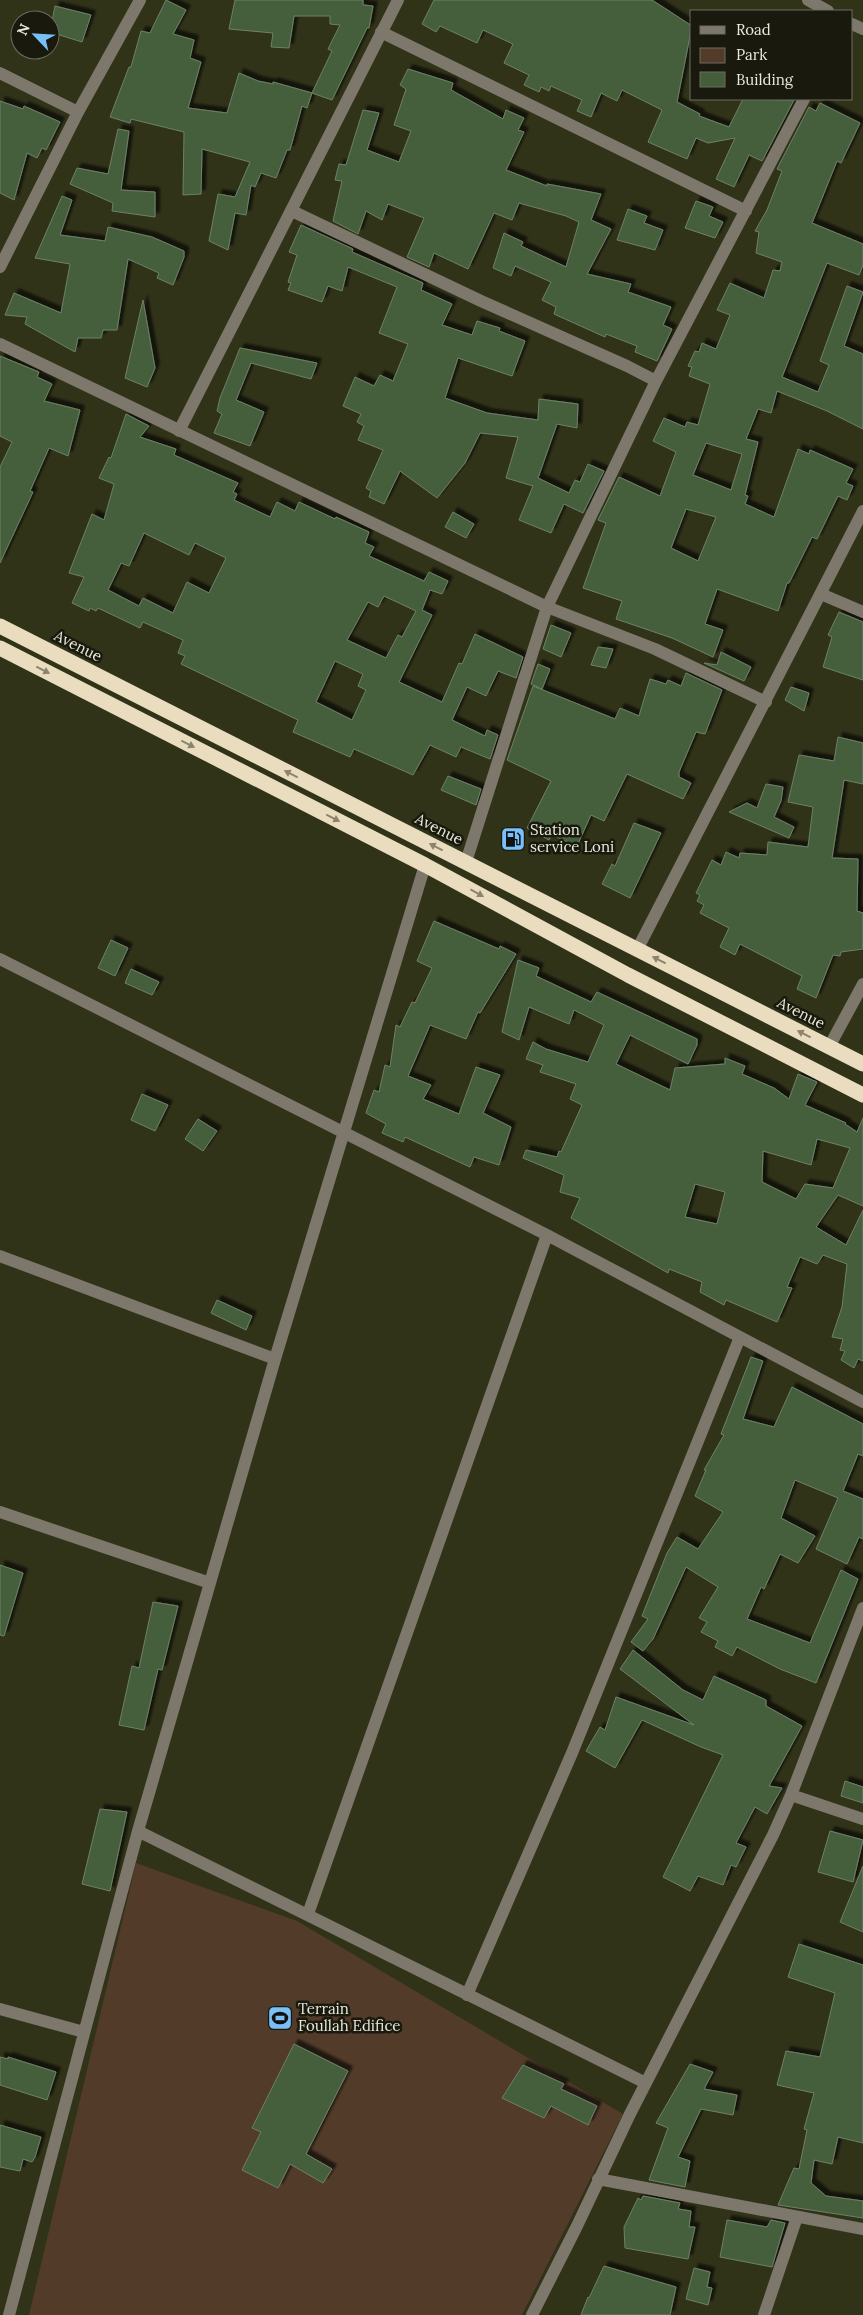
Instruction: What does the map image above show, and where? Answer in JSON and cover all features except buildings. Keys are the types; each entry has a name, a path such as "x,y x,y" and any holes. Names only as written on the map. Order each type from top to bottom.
{"highway":[{"name":"Avenue","path":"0,626 863,1064"},
{"path":"0,648 425,865 628,975 863,1095"}],"street":[{"path":"0,267 78,112 140,0"},
{"path":"179,431 398,0"},
{"path":"808,0 826,10"},
{"path":"381,32 746,211"},
{"path":"0,73 78,112"},
{"path":"466,862 547,607 656,381 803,100"},
{"path":"292,211 481,301 627,366 656,381"},
{"path":"0,344 547,607 655,649 766,702"},
{"path":"637,950 863,511"},
{"path":"821,594 863,612"},
{"path":"9,2315 138,1831 275,1359 425,865"},
{"path":"0,959 547,1235 863,1402"},
{"path":"829,1047 863,984"},
{"path":"308,1914 547,1235"},
{"path":"0,1256 275,1359"},
{"path":"468,1995 572,1753 740,1337"},
{"path":"0,1512 210,1583"},
{"path":"532,2315 578,2226 598,2179 791,1795 863,1608"},
{"path":"791,1795 863,1819"},
{"path":"138,1831 646,2083"},
{"path":"0,2009 84,2032"},
{"path":"598,2179 863,2228"},
{"path":"764,2315 797,2217"}],"green space":[{"name":"Terrain Foullah Edifice","path":"136,1863 297,1921 623,2114 522,2315 29,2315"}],"place":[{"name":"Station service Loni","path":"513,839"},
{"name":"Terrain Foullah Edifice","path":"280,2018"}]}
